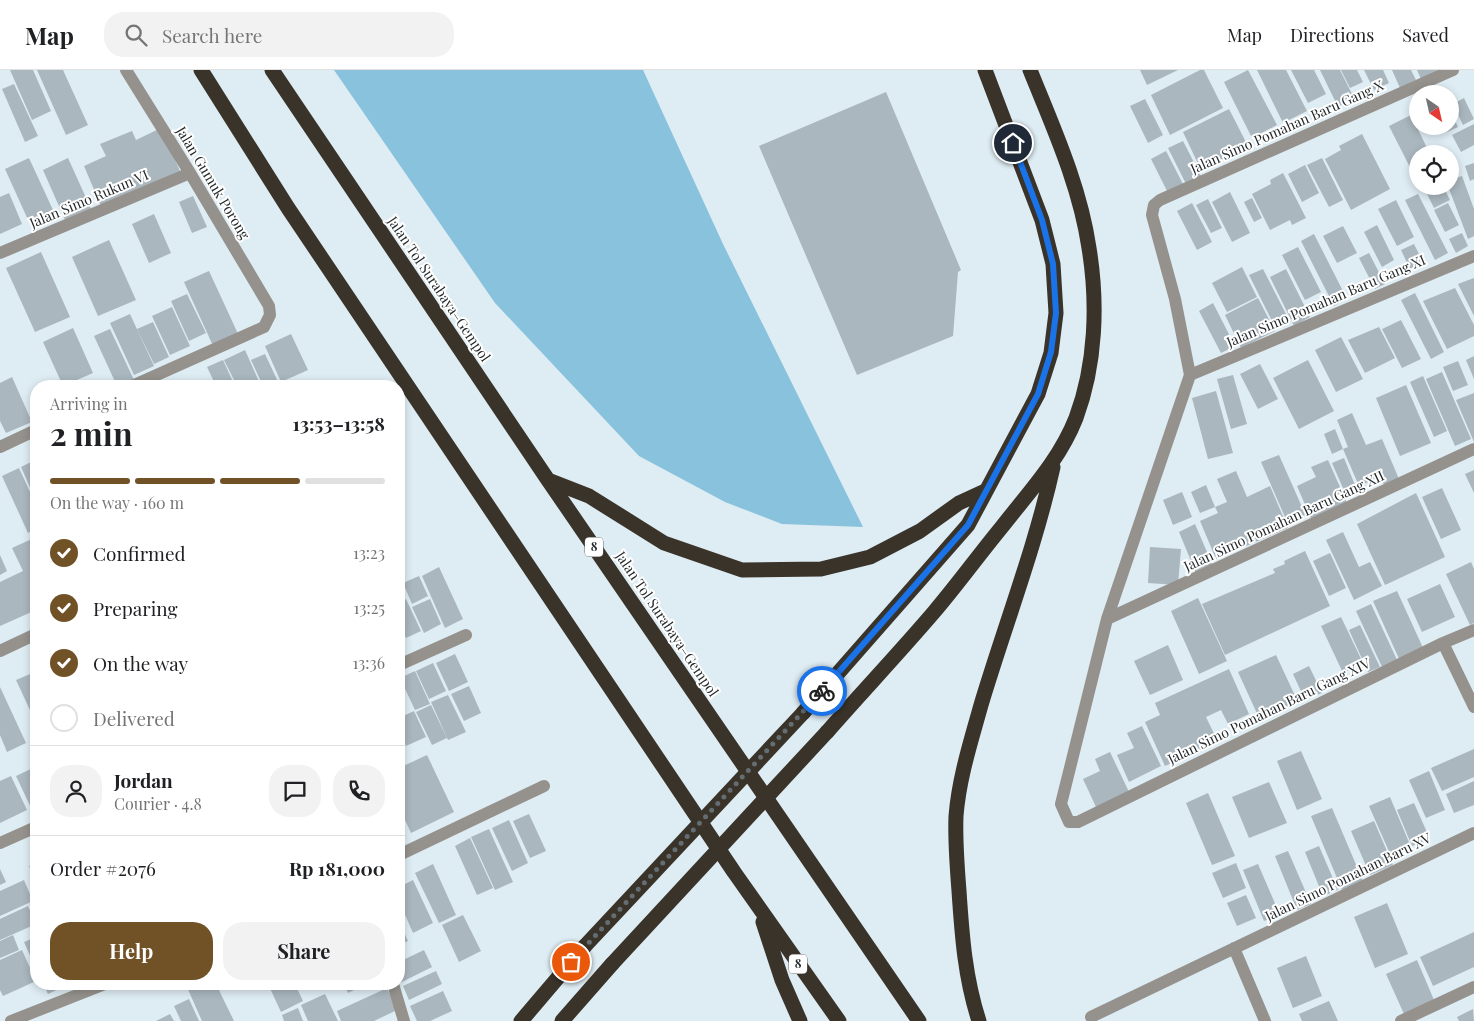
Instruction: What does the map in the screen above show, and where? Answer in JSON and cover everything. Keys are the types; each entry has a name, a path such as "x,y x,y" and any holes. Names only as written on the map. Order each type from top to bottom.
{"highway":[{"name":"8","path":"201,70 288,208 403,380"},
{"name":"Jalan Tol Surabaya–Gempol","path":"272,70 548,480 919,1021"},
{"path":"521,1021 584,947 803,713 968,525 1038,394 1051,352 1056,313 1053,264 1042,220 985,70"},
{"path":"562,1021 612,964 827,732 934,611 1055,460 1076,418 1090,359 1094,319 1092,279 1084,219 1059,140 1030,70"},
{"name":"8","path":"405,382 758,908 839,1021"},
{"path":"980,1021 969,990 963,955 957,870 956,815 968,750 994,661 1041,522 1055,460"},
{"path":"548,480 589,496 664,543 742,570 821,569 870,557 920,531 959,503 985,491"},
{"path":"758,908 782,980 800,1021"}],"street":[{"name":"Jalan Gumuk Porong","path":"126,70 269,306 270,314 264,326 145,380"},
{"name":"Jalan Simo Pomahan Baru Gang X","path":"1190,375 1175,299 1152,215 1154,205 1160,200 1453,70"},
{"name":"Jalan Simo Rukun VI","path":"0,253 190,173"},
{"name":"Jalan Simo Pomahan Baru Gang XI","path":"1190,375 1474,256"},
{"path":"1107,619 1190,375"},
{"path":"0,446 30,433"},
{"name":"Jalan Simo Pomahan Baru Gang XII","path":"1107,619 1474,449"},
{"name":"Jalan Simo Pomahan Baru Gang XIV","path":"1107,619 1060,804 1070,822 1078,822 1443,643 1474,630"},
{"path":"405,662 466,635"},
{"path":"0,651 30,637"},
{"path":"1443,643 1474,707"},
{"path":"405,851 544,786"},
{"path":"0,843 30,830"},
{"name":"Jalan Simo Pomahan Baru XV","path":"1091,1017 1474,833"},
{"path":"1234,948 1265,1021"},
{"path":"1401,1021 1474,987"},
{"path":"11,1021 90,990"},
{"path":"395,990 404,1021"}],"shaded area":[{"path":"334,70 643,70 723,244 863,527 782,524 725,502 639,456 495,303"}],"building":[{"path":"10,70 33,70 51,111 32,120"},
{"path":"37,70 63,70 88,125 66,135"},
{"path":"1140,70 1178,70 1147,85"},
{"path":"1200,70 1204,70 1223,108 1170,135 1151,95"},
{"path":"1248,70 1277,125 1252,138 1224,82"},
{"path":"1257,70 1286,70 1307,111 1283,123"},
{"path":"1291,70 1314,70 1326,94 1308,103"},
{"path":"1320,70 1340,70 1354,98 1338,107"},
{"path":"1341,70 1357,70 1363,82 1350,88"},
{"path":"1364,70 1383,70 1389,83 1374,90"},
{"path":"1392,70 1411,70 1416,80 1400,88"},
{"path":"1417,70 1441,70 1421,79"},
{"path":"14,84 38,136 25,142 2,89"},
{"path":"886,92 961,270 958,272 953,336 857,375 759,146"},
{"path":"1464,98 1474,119 1463,125 1459,117 1459,101"},
{"path":"1145,99 1163,135 1148,143 1130,106"},
{"path":"1229,109 1248,146 1201,170 1183,132"},
{"path":"1409,116 1409,135 1421,135 1426,145 1409,145 1409,165 1389,126"},
{"path":"1474,124 1474,145 1461,152 1459,145 1452,135 1459,135 1459,132"},
{"path":"161,128 180,171 101,206 84,166 106,156 100,144 132,131 136,140"},
{"path":"1362,134 1390,189 1351,210 1325,159 1341,150 1339,146"},
{"path":"1183,141 1202,178 1187,186 1168,148"},
{"path":"1166,151 1183,184 1167,191 1151,159"},
{"path":"29,158 53,210 29,222 5,169"},
{"path":"68,158 92,211 66,222 43,170"},
{"path":"1322,158 1343,200 1329,207 1307,165"},
{"path":"1474,163 1474,179 1470,181 1465,166"},
{"path":"1305,165 1319,193 1302,202 1288,174"},
{"path":"1283,173 1306,218 1292,225 1290,220 1270,230 1252,194 1271,184 1270,180"},
{"path":"1462,176 1474,209 1474,236 1468,239 1451,195 1459,195 1459,177"},
{"path":"1230,192 1250,233 1232,242 1212,202"},
{"path":"9,193 22,224 0,234 0,197"},
{"path":"1419,195 1448,253 1435,260 1405,200"},
{"path":"1428,195 1448,195 1450,200 1434,208"},
{"path":"193,196 207,227 192,233 179,202"},
{"path":"1252,198 1262,218 1254,222 1244,202"},
{"path":"1208,199 1222,228 1211,233 1196,205"},
{"path":"1396,200 1414,237 1397,246 1378,209"},
{"path":"1192,203 1212,242 1197,250 1177,211"},
{"path":"1448,203 1459,225 1445,232 1434,210"},
{"path":"154,214 171,253 149,263 132,224"},
{"path":"1377,225 1394,260 1382,267 1364,232"},
{"path":"1343,226 1357,253 1337,263 1323,236"},
{"path":"1462,233 1468,246 1456,253 1449,239"},
{"path":"1314,234 1347,299 1334,306 1301,241"},
{"path":"109,240 136,300 98,316 72,257"},
{"path":"1414,244 1423,262 1410,269 1401,250"},
{"path":"1298,247 1321,292 1305,300 1282,255"},
{"path":"41,252 70,317 35,332 6,268"},
{"path":"1369,253 1385,284 1375,289 1359,258"},
{"path":"1242,267 1257,297 1227,312 1212,283"},
{"path":"1263,269 1287,316 1273,323 1249,275"},
{"path":"1286,269 1310,317 1294,326 1270,277"},
{"path":"209,271 239,336 214,348 184,282"},
{"path":"1474,278 1474,316 1458,284"},
{"path":"1455,288 1474,325 1474,336 1447,349 1423,301"},
{"path":"1415,293 1444,352 1431,359 1401,300"},
{"path":"187,294 206,333 189,341 171,301"},
{"path":"1258,298 1275,331 1241,348 1225,315"},
{"path":"1213,303 1235,346 1221,353 1199,311"},
{"path":"172,307 190,346 170,355 152,316"},
{"path":"130,314 154,366 134,375 110,323"},
{"path":"1401,320 1421,359 1402,368 1382,329"},
{"path":"153,322 169,357 154,364 137,329"},
{"path":"1379,327 1395,358 1365,373 1348,340"},
{"path":"73,328 93,373 77,380 60,380 43,342"},
{"path":"110,329 134,380 114,380 94,336"},
{"path":"291,334 308,370 286,380 280,380 265,346"},
{"path":"1341,337 1363,379 1336,392 1315,350"},
{"path":"245,350 258,380 234,380 224,360"},
{"path":"265,354 277,380 260,380 251,360"},
{"path":"1474,356 1474,379 1466,360"},
{"path":"223,360 232,380 213,380 207,367"},
{"path":"1308,360 1334,411 1299,429 1273,378"},
{"path":"1458,361 1468,385 1453,391 1443,367"},
{"path":"1260,364 1278,399 1258,409 1240,374"},
{"path":"1442,372 1471,439 1455,446 1426,379"},
{"path":"1233,375 1247,424 1231,429 1217,379"},
{"path":"1423,376 1447,431 1434,437 1410,382"},
{"path":"12,377 30,418 30,423 6,433 0,421 0,383"},
{"path":"1406,385 1431,443 1400,456 1376,398"},
{"path":"1216,391 1233,453 1208,459 1192,398"},
{"path":"1474,393 1474,442 1456,400"},
{"path":"1352,413 1366,445 1382,439 1399,479 1384,485 1376,467 1380,477 1359,486 1343,449 1348,447 1337,420"},
{"path":"1335,429 1343,449 1332,454 1324,434"},
{"path":"1279,455 1306,516 1288,524 1261,462"},
{"path":"1344,458 1357,490 1346,495 1332,463"},
{"path":"1328,460 1348,505 1312,521 1297,486 1316,477 1311,467"},
{"path":"30,462 30,487 21,467"},
{"path":"19,468 30,492 30,532 28,533 2,476"},
{"path":"1474,470 1474,493 1465,474"},
{"path":"1236,471 1247,497 1270,486 1288,528 1216,559 1200,521 1218,513 1215,507 1227,502 1217,479"},
{"path":"1206,485 1215,507 1200,513 1191,492"},
{"path":"1442,488 1461,530 1441,539 1422,497"},
{"path":"1182,492 1192,517 1173,525 1163,500"},
{"path":"1416,493 1445,557 1385,585 1357,524"},
{"path":"1195,524 1213,566 1196,573 1179,532"},
{"path":"1343,532 1359,567 1370,562 1382,586 1354,600 1326,540"},
{"path":"30,540 30,613 0,626 0,582 23,571 12,548"},
{"path":"1150,547 1181,549 1178,585 1148,583"},
{"path":"1305,551 1330,606 1225,655 1202,604 1275,573 1273,569 1285,564 1284,561"},
{"path":"1330,553 1346,588 1329,596 1313,561"},
{"path":"0,555 7,571 0,575"},
{"path":"1471,562 1474,569 1474,623 1470,625 1446,574"},
{"path":"439,567 463,619 445,628 422,576"},
{"path":"419,576 428,596 412,604 405,588 405,582"},
{"path":"1440,584 1455,617 1422,632 1407,599"},
{"path":"1397,591 1424,650 1400,661 1373,601"},
{"path":"1198,598 1227,661 1199,674 1171,611"},
{"path":"405,599 421,631 406,638 405,636"},
{"path":"430,599 441,624 424,633 412,607"},
{"path":"1371,604 1398,662 1383,669 1356,611"},
{"path":"1341,617 1363,663 1343,673 1321,626"},
{"path":"1360,625 1380,667 1368,672 1349,630"},
{"path":"1168,645 1183,680 1150,695 1134,661"},
{"path":"455,654 468,682 449,691 436,663"},
{"path":"1276,655 1298,702 1260,720 1238,672"},
{"path":"433,663 446,691 429,699 416,671"},
{"path":"1309,666 1322,693 1305,700 1293,674"},
{"path":"1229,669 1249,714 1228,724 1221,710 1206,717 1218,742 1165,766 1145,722 1160,715 1155,703"},
{"path":"415,671 430,704 415,710 405,689 405,676"},
{"path":"30,674 30,710 16,680"},
{"path":"469,686 481,713 464,721 451,694"},
{"path":"0,687 26,743 7,752 0,735"},
{"path":"448,695 466,732 448,740 431,702"},
{"path":"431,705 447,738 432,745 416,712"},
{"path":"414,711 426,737 406,746 405,744 405,715"},
{"path":"1142,726 1161,766 1129,782 1117,755 1134,748 1127,733"},
{"path":"1474,749 1474,777 1442,791 1431,768"},
{"path":"1301,751 1322,799 1297,810 1277,761"},
{"path":"1110,752 1129,792 1096,807 1083,779 1100,771 1095,759"},
{"path":"427,755 454,812 411,833 405,820 405,765"},
{"path":"30,769 30,806 16,776"},
{"path":"1429,771 1445,810 1426,818 1409,780"},
{"path":"11,776 27,810 0,823 0,781"},
{"path":"1474,781 1474,805 1454,813 1446,794"},
{"path":"1269,782 1287,823 1249,838 1232,797"},
{"path":"1208,793 1235,856 1212,865 1186,803"},
{"path":"1390,797 1411,847 1391,856 1369,806"},
{"path":"1414,803 1430,839 1412,846 1397,810"},
{"path":"1332,808 1363,881 1342,890 1311,816"},
{"path":"529,814 546,851 530,858 513,821"},
{"path":"509,820 528,863 512,871 492,828"},
{"path":"1374,821 1393,865 1370,875 1351,831"},
{"path":"489,829 513,882 495,890 471,837"},
{"path":"470,838 493,888 477,895 455,846"},
{"path":"1319,846 1338,890 1323,896 1305,852"},
{"path":"1288,851 1311,904 1297,910 1275,856"},
{"path":"1236,863 1246,888 1223,898 1212,873"},
{"path":"433,864 456,915 439,923 415,873"},
{"path":"1258,864 1280,915 1264,921 1243,870"},
{"path":"0,869 6,882 0,885"},
{"path":"24,880 30,894 30,902 0,916 0,891"},
{"path":"413,880 433,923 413,933 405,915 405,884"},
{"path":"1246,895 1256,918 1237,926 1227,903"},
{"path":"1387,903 1408,954 1375,968 1354,917"},
{"path":"28,906 30,910 30,927 0,940 0,919"},
{"path":"463,915 481,951 459,962 442,925"},
{"path":"1474,932 1474,967 1433,986 1420,957"},
{"path":"13,935 19,950 0,958 0,941"},
{"path":"30,940 30,956 24,942"},
{"path":"22,950 30,968 30,984 3,996 0,990 0,960"},
{"path":"424,950 432,967 405,980 405,959"},
{"path":"1306,956 1322,996 1293,1008 1277,968"},
{"path":"1417,960 1434,1000 1404,1014 1386,974"},
{"path":"436,971 442,984 409,1000 405,990 405,985"},
{"path":"46,990 56,990 48,994"},
{"path":"188,990 219,990 234,1021 202,1021"},
{"path":"271,990 298,990 303,1001 281,1012"},
{"path":"383,990 388,990 397,1010 374,1021 341,1021 337,1011"},
{"path":"443,991 452,1011 430,1021 417,1021 410,1006"},
{"path":"325,994 338,1021 308,1021 301,1005"},
{"path":"189,999 199,1021 181,1021 174,1006"},
{"path":"1329,1001 1338,1021 1302,1021 1299,1014"},
{"path":"298,1008 303,1021 284,1021 282,1015"},
{"path":"1473,1009 1474,1021 1459,1021 1457,1017"},
{"path":"170,1014 174,1021 156,1021"}],"way so far":[{"path":"571,962 822,691"}],"route":[{"path":"822,691 968,525 1038,394 1051,352 1056,313 1053,264 1042,220 1013,143"}]}
